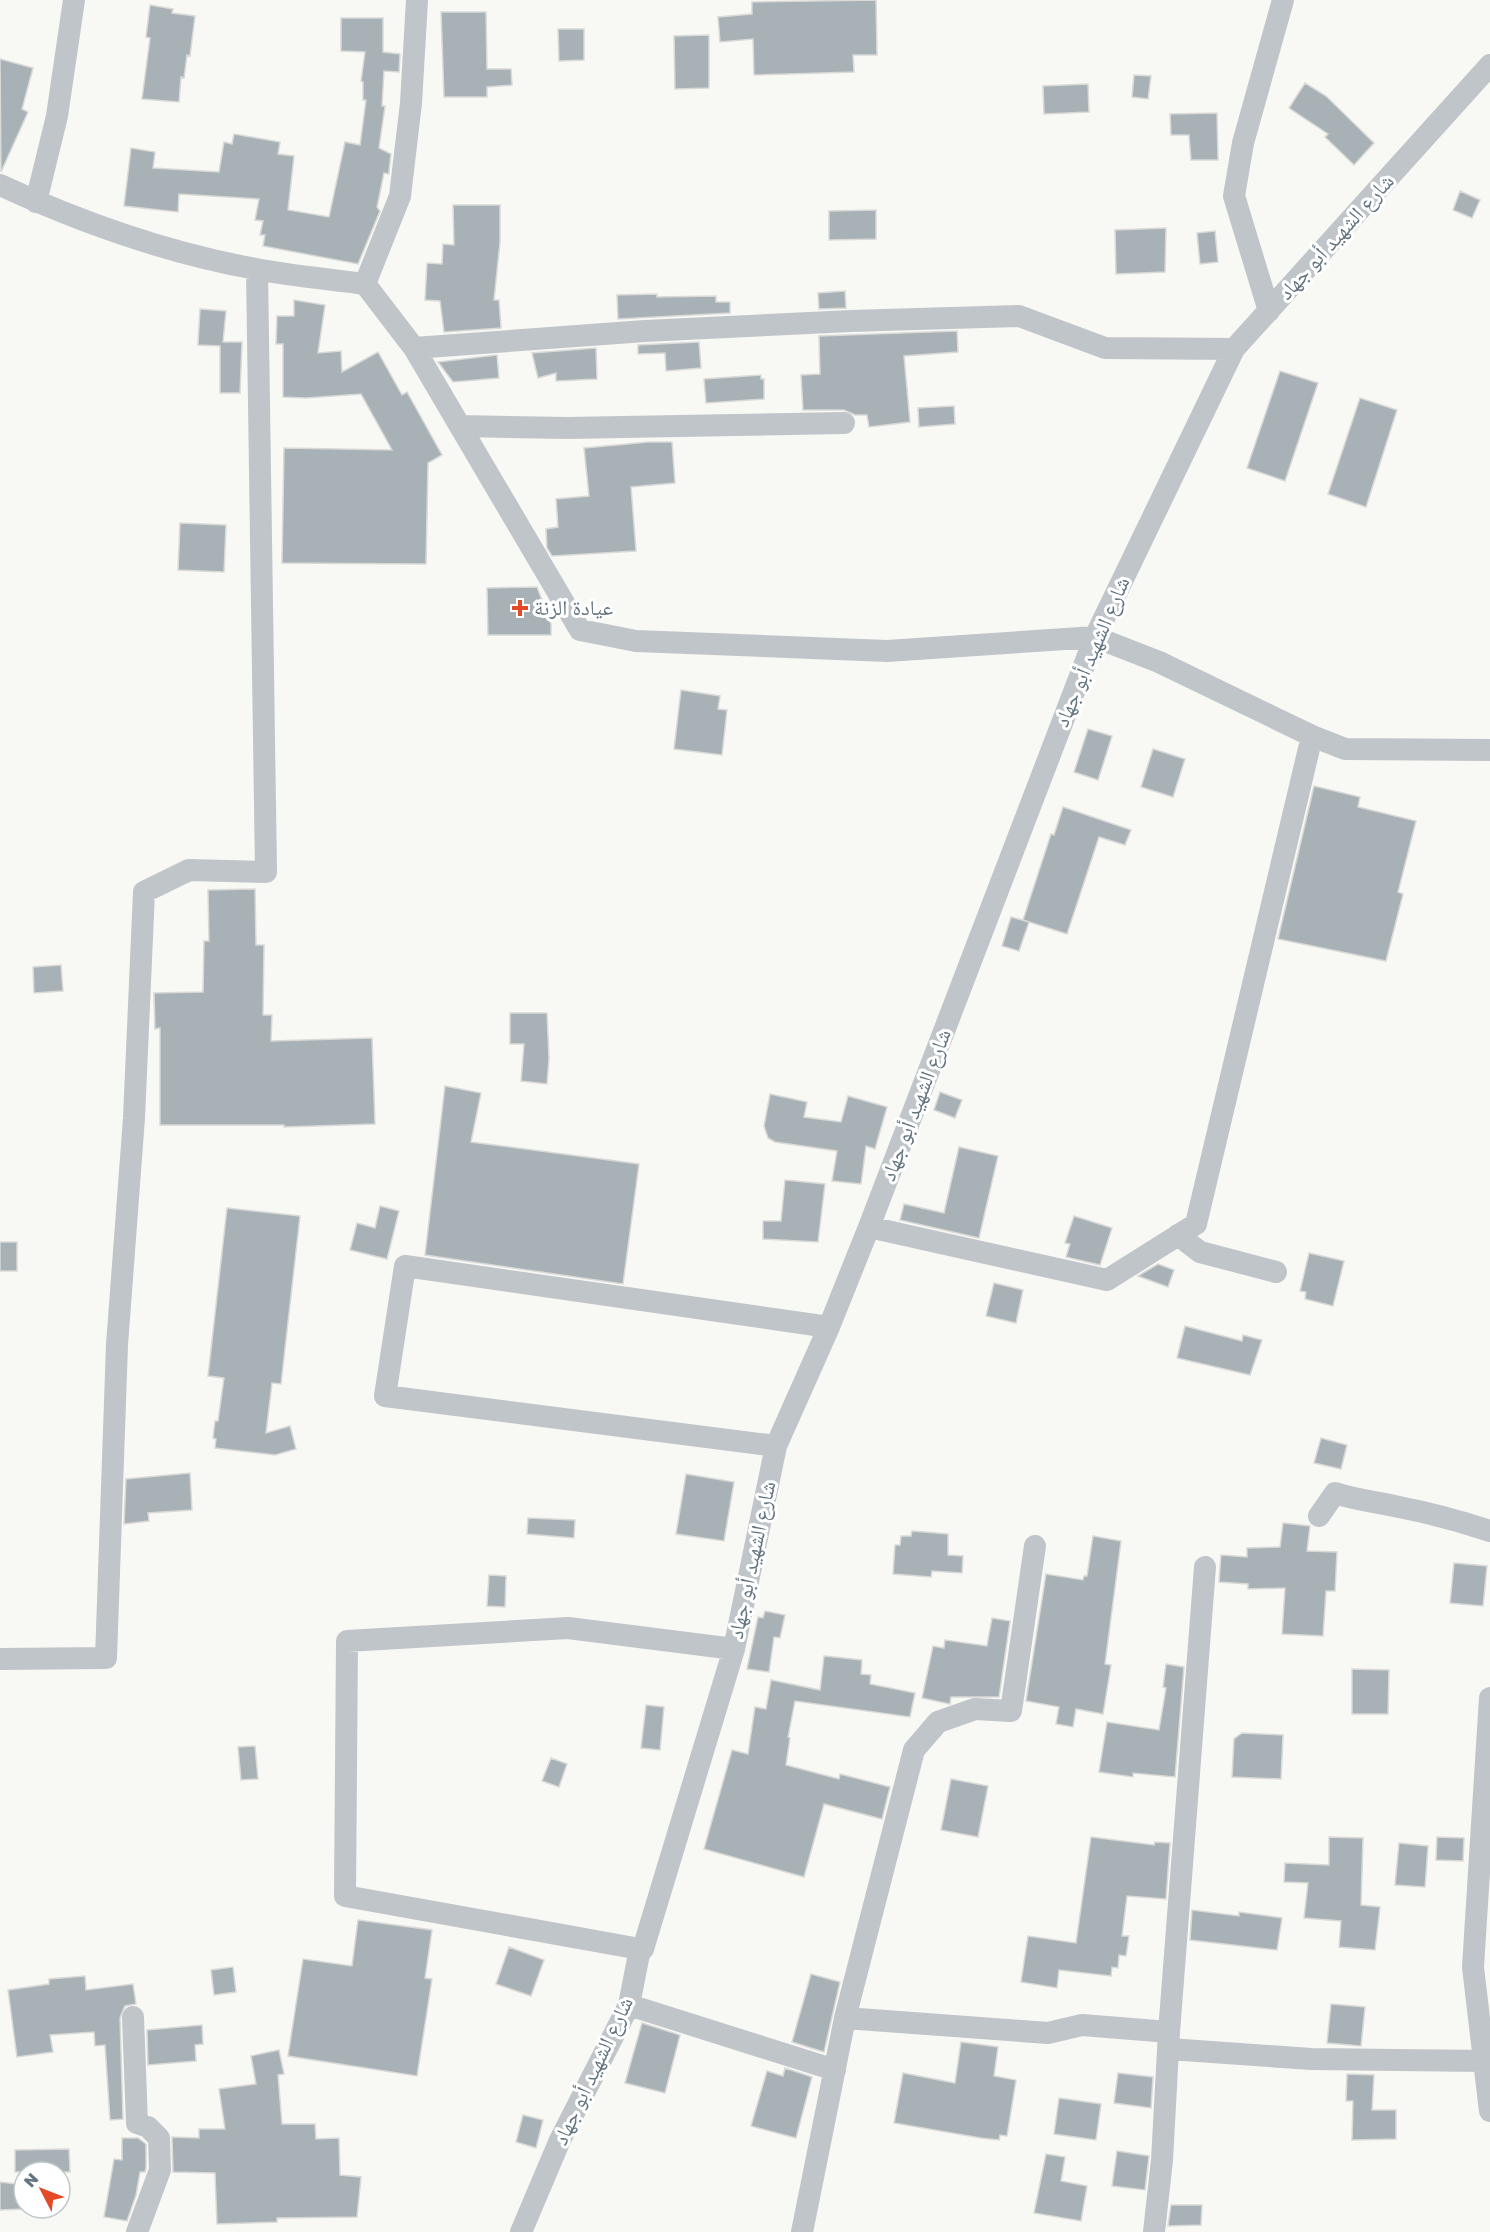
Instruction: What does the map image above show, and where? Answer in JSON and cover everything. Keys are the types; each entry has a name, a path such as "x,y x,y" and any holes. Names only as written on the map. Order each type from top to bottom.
{"street":[{"path":"36,202 57,116 74,0"},
{"path":"365,284 400,196 411,103 417,0"},
{"path":"1269,311 1234,196 1243,143 1283,0"},
{"name":"شارع الشهيد أبو جهاد","path":"521,2232 560,2140 629,2005 640,1948 644,1949 734,1649 776,1446 829,1327 869,1227 1095,637 1234,349 1490,65"},
{"path":"0,185 100,227 197,257 257,270 365,284 414,348 580,630 636,641 887,651 1095,637 1159,662 1312,736 1345,749 1490,750"},
{"path":"0,1659 106,1658 117,1345 134,1118 144,892 189,870 266,872 257,270"},
{"path":"414,348 702,328 1019,316 1105,348 1234,349"},
{"path":"460,426 567,428 844,423"},
{"path":"869,1227 1107,1280 1196,1224 1312,736"},
{"path":"1178,1235 1200,1252 1276,1272"},
{"path":"776,1446 385,1396 405,1266 829,1327"},
{"path":"1319,1516 1335,1493 1363,1503 1395,1506 1449,1518 1490,1531"},
{"path":"802,2232 845,2018 914,1750 938,1722 975,1709 1011,1711 1035,1546"},
{"path":"1154,2232 1162,2160 1205,1567"},
{"path":"640,1948 345,1896 347,1641 568,1628 734,1649"},
{"path":"1489,2099 1484,2061 1482,1967 1490,1698"},
{"path":"629,2005 835,2070"},
{"path":"134,2017 137,2123 148,2127 159,2138 160,2170 137,2232"},
{"path":"845,2018 1048,2033 1082,2025 1169,2040 1311,2059 1484,2061"}],"building":[{"path":"876,0 877,55 853,55 854,72 754,75 753,39 720,42 718,17 752,14 752,2"},
{"path":"150,5 173,9 172,13 195,16 190,56 187,55 184,78 181,77 179,102 142,99 150,38 146,37"},
{"path":"441,12 486,12 487,69 511,69 512,85 487,87 487,97 444,97"},
{"path":"341,18 383,18 383,52 400,54 399,72 384,71 382,106 385,106 379,148 391,154 389,174 384,173 377,207 380,211 358,264 263,246 265,235 260,235 263,221 255,220 259,199 179,194 178,212 124,206 131,148 155,152 153,168 219,172 224,142 232,144 234,134 280,142 278,154 294,156 288,210 329,217 345,142 360,145 366,100 363,100 363,82 361,81 365,52 341,51"},
{"path":"558,29 584,29 584,60 559,61"},
{"path":"709,35 709,88 675,89 674,36"},
{"path":"0,59 33,68 22,109 28,112 1,172"},
{"path":"1134,75 1151,76 1148,99 1132,97"},
{"path":"1305,83 1326,96 1374,143 1354,165 1325,137 1328,134 1289,108"},
{"path":"1088,84 1089,112 1044,114 1043,86"},
{"path":"1217,113 1218,160 1191,160 1189,135 1171,135 1170,114"},
{"path":"1460,191 1480,200 1472,218 1453,210"},
{"path":"453,205 500,205 500,242 494,300 499,300 501,328 444,332 440,301 425,300 427,263 442,264 443,244 454,245"},
{"path":"876,210 876,239 829,240 829,211"},
{"path":"1166,228 1165,272 1116,274 1115,230"},
{"path":"1215,231 1218,262 1200,264 1197,233"},
{"path":"845,291 846,308 819,309 818,293"},
{"path":"657,294 657,297 716,296 716,302 730,302 730,313 618,319 617,295"},
{"path":"294,300 325,305 318,353 341,351 342,372 378,352 402,395 407,392 442,455 428,463 426,564 282,563 284,448 392,450 361,394 306,398 283,397 283,344 276,344 277,316 294,316"},
{"path":"200,309 226,311 223,342 242,342 240,393 220,393 220,346 198,345"},
{"path":"957,331 958,352 904,356 910,422 869,427 867,415 855,415 844,410 803,410 801,375 820,374 819,336"},
{"path":"699,342 701,368 666,371 665,353 638,354 638,345"},
{"path":"596,348 597,379 556,381 556,373 538,378 532,353"},
{"path":"497,355 499,378 453,382 438,362"},
{"path":"1280,371 1318,383 1285,481 1247,468"},
{"path":"761,375 761,379 764,379 764,399 706,403 704,379"},
{"path":"1360,398 1397,410 1366,507 1328,494"},
{"path":"954,406 955,424 919,427 918,408"},
{"path":"672,442 675,483 631,487 636,551 552,556 547,548 546,529 558,527 556,499 589,496 584,448"},
{"path":"180,523 226,525 224,572 178,570"},
{"path":"537,587 551,624 551,635 488,635 487,588"},
{"path":"681,690 720,696 718,709 727,710 722,755 674,749"},
{"path":"1088,729 1112,736 1098,780 1074,772"},
{"path":"1153,749 1185,759 1173,797 1141,787"},
{"path":"1314,786 1360,797 1358,807 1416,821 1398,892 1403,894 1386,961 1278,939"},
{"path":"1063,807 1131,830 1125,845 1099,837 1067,934 1023,920 1051,834 1054,835"},
{"path":"255,889 256,945 264,945 263,1015 272,1015 271,1041 372,1038 375,1124 284,1127 284,1125 160,1125 160,1028 155,1029 154,993 203,992 204,941 209,941 208,890"},
{"path":"1011,917 1029,922 1019,951 1002,946"},
{"path":"61,965 63,991 34,993 33,967"},
{"path":"510,1013 547,1013 549,1058 547,1084 521,1081 524,1044 510,1044"},
{"path":"445,1086 481,1093 471,1142 639,1164 623,1284 425,1255"},
{"path":"940,1092 962,1100 955,1118 934,1110"},
{"path":"770,1094 807,1102 804,1117 841,1122 848,1096 887,1107 875,1149 866,1146 861,1184 832,1181 837,1151 775,1142 768,1138 764,1126"},
{"path":"959,1147 998,1156 979,1238 900,1220 904,1204 944,1213"},
{"path":"785,1180 825,1184 818,1242 763,1239 763,1221 781,1221"},
{"path":"380,1206 399,1211 387,1259 350,1250 357,1223 375,1228"},
{"path":"227,1208 300,1216 281,1384 272,1383 266,1433 290,1426 296,1449 275,1455 215,1448 216,1439 213,1438 215,1421 218,1421 224,1378 208,1376"},
{"path":"1074,1216 1112,1228 1100,1265 1066,1257 1070,1244 1065,1243"},
{"path":"0,1242 17,1242 17,1271 0,1271"},
{"path":"1309,1253 1344,1261 1333,1306 1305,1299 1306,1292 1300,1291"},
{"path":"1158,1264 1174,1270 1168,1287 1138,1276"},
{"path":"994,1283 1023,1290 1016,1323 986,1316"},
{"path":"1185,1326 1242,1341 1243,1335 1262,1340 1250,1375 1177,1358"},
{"path":"1321,1438 1347,1445 1341,1469 1314,1463"},
{"path":"190,1473 192,1510 148,1513 149,1521 124,1524 126,1479"},
{"path":"686,1474 734,1482 724,1541 676,1534"},
{"path":"528,1518 575,1520 574,1538 527,1534"},
{"path":"1283,1523 1310,1526 1307,1551 1337,1552 1335,1591 1326,1591 1323,1636 1282,1634 1285,1588 1248,1589 1248,1584 1219,1582 1221,1555 1247,1557 1247,1548 1280,1547"},
{"path":"912,1531 948,1534 948,1555 963,1556 962,1573 932,1571 931,1577 893,1574 895,1545 900,1545 901,1536 911,1536"},
{"path":"1093,1536 1121,1541 1105,1664 1111,1665 1103,1714 1076,1709 1073,1727 1056,1724 1059,1707 1026,1701 1046,1574 1083,1580 1084,1576 1087,1576"},
{"path":"1454,1563 1487,1566 1483,1606 1450,1603"},
{"path":"489,1575 506,1576 505,1607 487,1606"},
{"path":"765,1611 785,1615 780,1638 774,1637 769,1672 747,1669 758,1617 763,1618"},
{"path":"992,1618 1010,1621 999,1697 951,1697 950,1704 922,1698 933,1646 944,1648 945,1640 987,1646"},
{"path":"824,1656 862,1660 861,1674 871,1675 870,1684 915,1693 910,1717 795,1701 788,1737 790,1738 786,1765 839,1779 840,1774 890,1787 882,1819 824,1804 804,1877 704,1849 732,1750 748,1754 755,1707 766,1709 771,1680 820,1690"},
{"path":"1166,1664 1184,1667 1175,1777 1133,1773 1133,1777 1099,1772 1107,1722 1159,1730 1166,1688 1163,1687"},
{"path":"1352,1669 1389,1670 1388,1714 1352,1714"},
{"path":"646,1705 664,1707 660,1750 641,1748"},
{"path":"1242,1733 1283,1735 1281,1779 1232,1777 1234,1739"},
{"path":"255,1746 258,1779 241,1780 238,1747"},
{"path":"551,1758 567,1764 559,1787 542,1781"},
{"path":"951,1779 988,1786 978,1837 941,1830"},
{"path":"1091,1837 1154,1845 1155,1842 1170,1843 1166,1899 1127,1896 1122,1936 1129,1936 1126,1956 1119,1955 1118,1968 1112,1967 1111,1976 1059,1970 1057,1988 1021,1982 1028,1936 1076,1943"},
{"path":"1329,1837 1363,1838 1361,1905 1380,1907 1375,1950 1339,1947 1341,1921 1304,1918 1308,1883 1284,1882 1285,1863 1329,1865"},
{"path":"1437,1837 1464,1838 1463,1861 1436,1860"},
{"path":"1399,1843 1428,1846 1425,1887 1395,1885"},
{"path":"1192,1910 1239,1916 1239,1912 1282,1918 1277,1950 1190,1940"},
{"path":"358,1920 432,1930 425,1978 432,1979 417,2076 288,2056 303,1959 352,1966"},
{"path":"509,1947 544,1960 531,1996 496,1984"},
{"path":"233,1967 236,1992 214,1995 211,1970"},
{"path":"811,1974 840,1982 824,2052 792,2042"},
{"path":"85,1976 86,1990 133,1984 136,2004 125,2006 120,2018 123,2119 110,2120 105,2045 95,2046 94,2032 50,2035 53,2052 17,2057 8,1990 49,1984 49,1979"},
{"path":"1331,2004 1365,2007 1361,2046 1327,2043"},
{"path":"642,2023 680,2035 665,2093 625,2083"},
{"path":"202,2025 203,2044 195,2045 196,2061 148,2065 147,2030"},
{"path":"961,2042 998,2047 994,2076 1016,2080 1007,2136 1000,2135 999,2140 981,2138 894,2123 903,2073 955,2083"},
{"path":"279,2050 284,2074 278,2075 282,2124 315,2124 316,2139 339,2138 340,2175 361,2177 357,2217 277,2218 277,2222 217,2224 215,2173 173,2172 172,2137 199,2138 199,2129 225,2129 219,2089 256,2084 251,2056"},
{"path":"785,2068 812,2077 796,2138 751,2126 767,2071 783,2076"},
{"path":"1118,2073 1153,2077 1151,2108 1114,2103"},
{"path":"1347,2074 1374,2075 1372,2110 1396,2110 1396,2139 1352,2140 1353,2101 1346,2101"},
{"path":"1059,2098 1101,2104 1096,2140 1054,2134"},
{"path":"523,2115 543,2120 536,2148 516,2142"},
{"path":"122,2138 138,2138 146,2144 146,2168 145,2172 140,2172 136,2195 127,2221 104,2217 114,2159 122,2160"},
{"path":"69,2149 69,2160 15,2160 15,2150"},
{"path":"1117,2151 1149,2156 1145,2190 1112,2186"},
{"path":"1046,2154 1065,2157 1061,2181 1087,2186 1081,2221 1034,2213"},
{"path":"0,2182 12,2184 12,2210 0,2210"},
{"path":"1171,2205 1202,2205 1201,2225 1168,2226"}],"place":[{"name":"عيادة الزنة","path":"520,608"}]}
